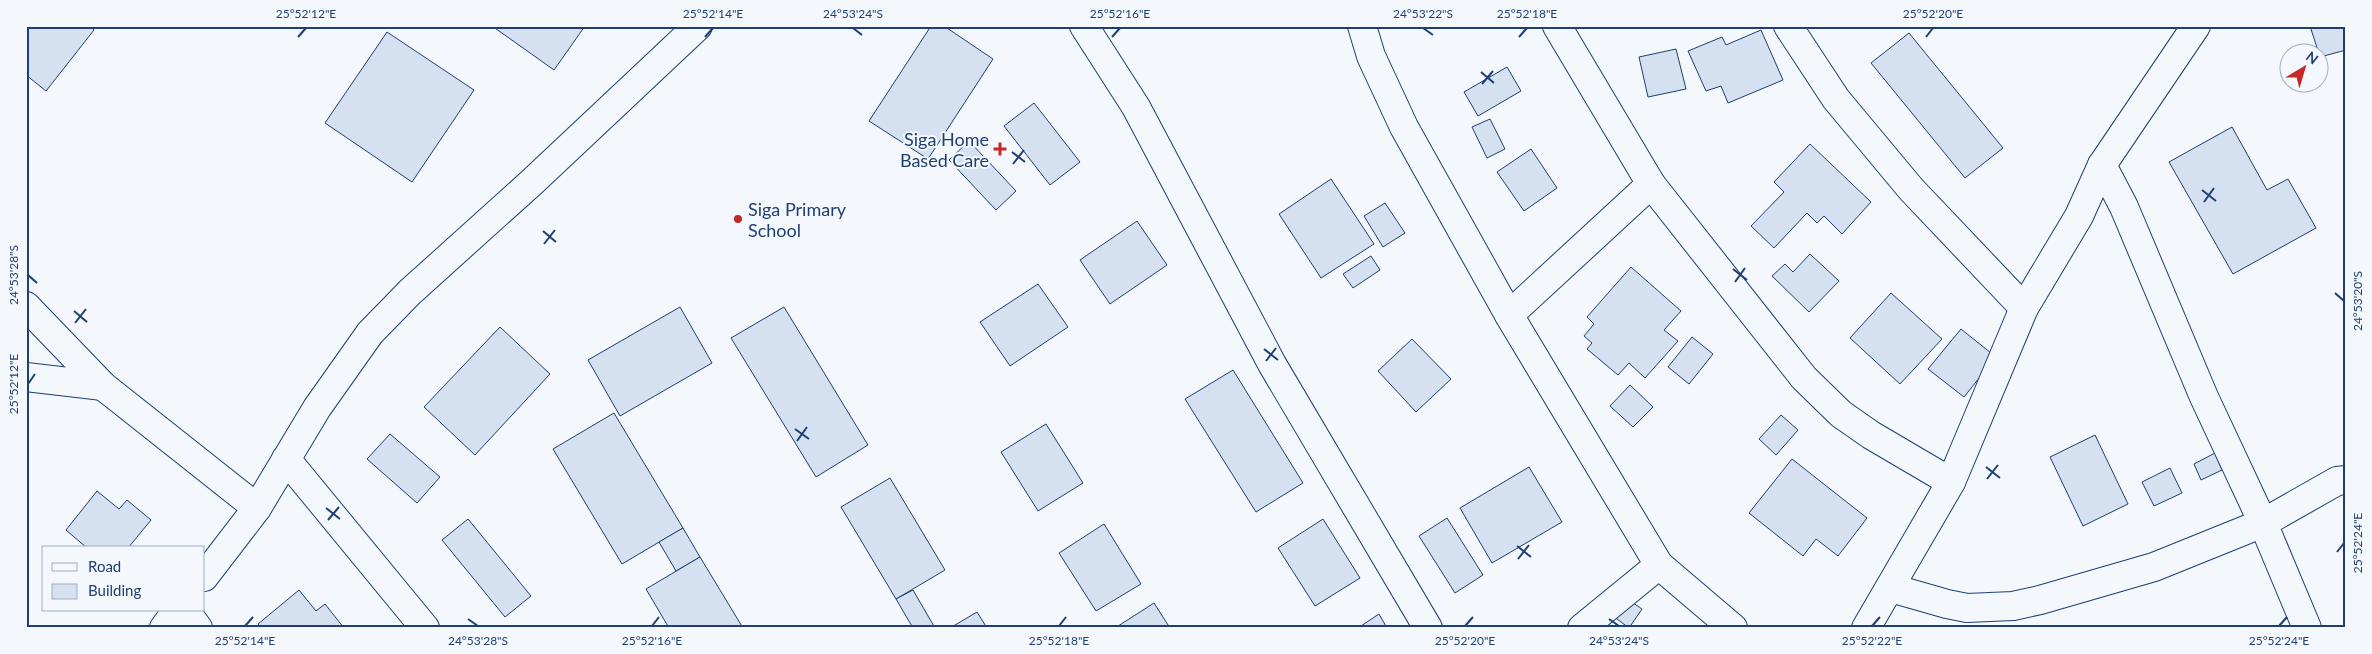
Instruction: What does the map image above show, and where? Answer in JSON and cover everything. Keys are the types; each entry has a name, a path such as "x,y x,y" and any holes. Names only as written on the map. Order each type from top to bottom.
{"street":[{"path":"205,575 257,508 317,408 370,333 410,292 531,184 698,26"},
{"path":"1084,26 1136,107 1272,364 1428,628"},
{"path":"1362,26 1371,56 1404,127 1508,315 1659,565 1732,628"},
{"path":"1557,26 1651,184 1810,384 1841,414 1863,430 1950,482"},
{"path":"1788,26 1836,99 1905,182 2024,308"},
{"path":"1866,628 1891,588 1950,482 2024,308 2079,216 2102,165 2196,26"},
{"path":"2102,165 2124,207 2204,397 2263,523 2307,628"},
{"path":"1508,315 1651,184"},
{"path":"26,306 102,386 257,508"},
{"path":"26,377 102,386"},
{"path":"286,459 425,628"},
{"path":"1891,588 1967,608 2013,606 2040,600 2154,567 2263,523 2337,481 2346,480"},
{"path":"1582,628 1659,565"},
{"path":"164,628 176,612"},
{"path":"186,612 198,628"}],"building":[{"path":"26,26 90,26 94,30 46,91 26,75"},
{"path":"492,26 585,26 554,70"},
{"path":"931,26 944,26 993,59 928,159 869,121"},
{"path":"2310,26 2346,26 2346,50 2330,54 2330,42 2315,42"},
{"path":"1761,30 1783,80 1728,103 1721,86 1706,91 1688,51 1722,37 1726,45"},
{"path":"387,32 474,90 412,182 325,123"},
{"path":"1909,33 2003,148 1965,178 1871,63"},
{"path":"1676,49 1686,89 1648,97 1639,57"},
{"path":"1507,67 1521,91 1478,116 1464,92"},
{"path":"1034,103 1080,162 1050,185 1004,126"},
{"path":"1490,119 1505,149 1487,158 1472,127"},
{"path":"2232,127 2267,190 2288,179 2316,228 2233,274 2169,162"},
{"path":"969,141 1016,191 996,210 949,160"},
{"path":"1810,144 1871,202 1842,234 1824,216 1817,223 1807,213 1774,248 1751,226 1784,192 1774,182"},
{"path":"1531,149 1557,188 1524,211 1497,172"},
{"path":"1331,179 1374,244 1321,278 1279,214"},
{"path":"1385,203 1405,233 1383,247 1364,216"},
{"path":"1137,221 1167,265 1110,304 1080,260"},
{"path":"1810,254 1839,281 1809,312 1772,276 1785,264 1793,272"},
{"path":"1371,256 1380,270 1353,288 1343,274"},
{"path":"1631,267 1681,311 1664,330 1678,341 1645,378 1629,363 1618,375 1587,349 1592,343 1584,336 1594,324 1587,317"},
{"path":"1038,284 1068,327 1010,366 980,322"},
{"path":"1891,293 1942,339 1900,384 1850,338"},
{"path":"680,307 712,363 620,416 588,360"},
{"path":"784,307 868,445 816,477 731,338"},
{"path":"500,327 550,374 475,455 424,407"},
{"path":"1961,329 1996,357 1964,397 1928,369"},
{"path":"1692,337 1713,354 1689,384 1668,367"},
{"path":"1412,339 1451,379 1416,412 1378,371"},
{"path":"1233,370 1303,483 1256,512 1185,399"},
{"path":"1630,385 1653,407 1633,427 1610,406"},
{"path":"614,413 683,528 622,564 553,449"},
{"path":"1781,415 1798,430 1776,455 1759,439"},
{"path":"1046,424 1083,483 1038,511 1001,452"},
{"path":"390,434 440,477 417,503 367,459"},
{"path":"2095,435 2128,504 2083,526 2050,457"},
{"path":"2215,453 2222,470 2201,480 2194,464"},
{"path":"1792,459 1867,518 1838,556 1816,539 1803,556 1749,513"},
{"path":"1529,467 1562,522 1492,563 1460,508"},
{"path":"2170,468 2182,493 2154,506 2142,482"},
{"path":"890,478 945,570 896,599 841,507"},
{"path":"97,491 119,509 127,500 151,520 130,546 85,546 66,530"},
{"path":"1447,518 1483,575 1455,593 1419,536"},
{"path":"468,519 531,596 505,617 442,540"},
{"path":"1323,519 1360,578 1315,606 1278,548"},
{"path":"1104,524 1141,584 1096,611 1059,553"},
{"path":"683,528 700,557 676,571 659,542"},
{"path":"700,557 743,628 669,628 646,589"},
{"path":"299,590 316,611 325,604 344,628 261,628 258,624"},
{"path":"913,590 935,628 913,628 896,599"},
{"path":"1626,598 1642,609 1629,628 1613,616"},
{"path":"1154,603 1170,628 1115,628"},
{"path":"977,612 987,628 950,628"},
{"path":"1379,614 1387,628 1358,628"}],"place":[{"name":"Siga Home Based Care","path":"1000,149"},
{"name":"Siga Primary School","path":"738,219"}]}
